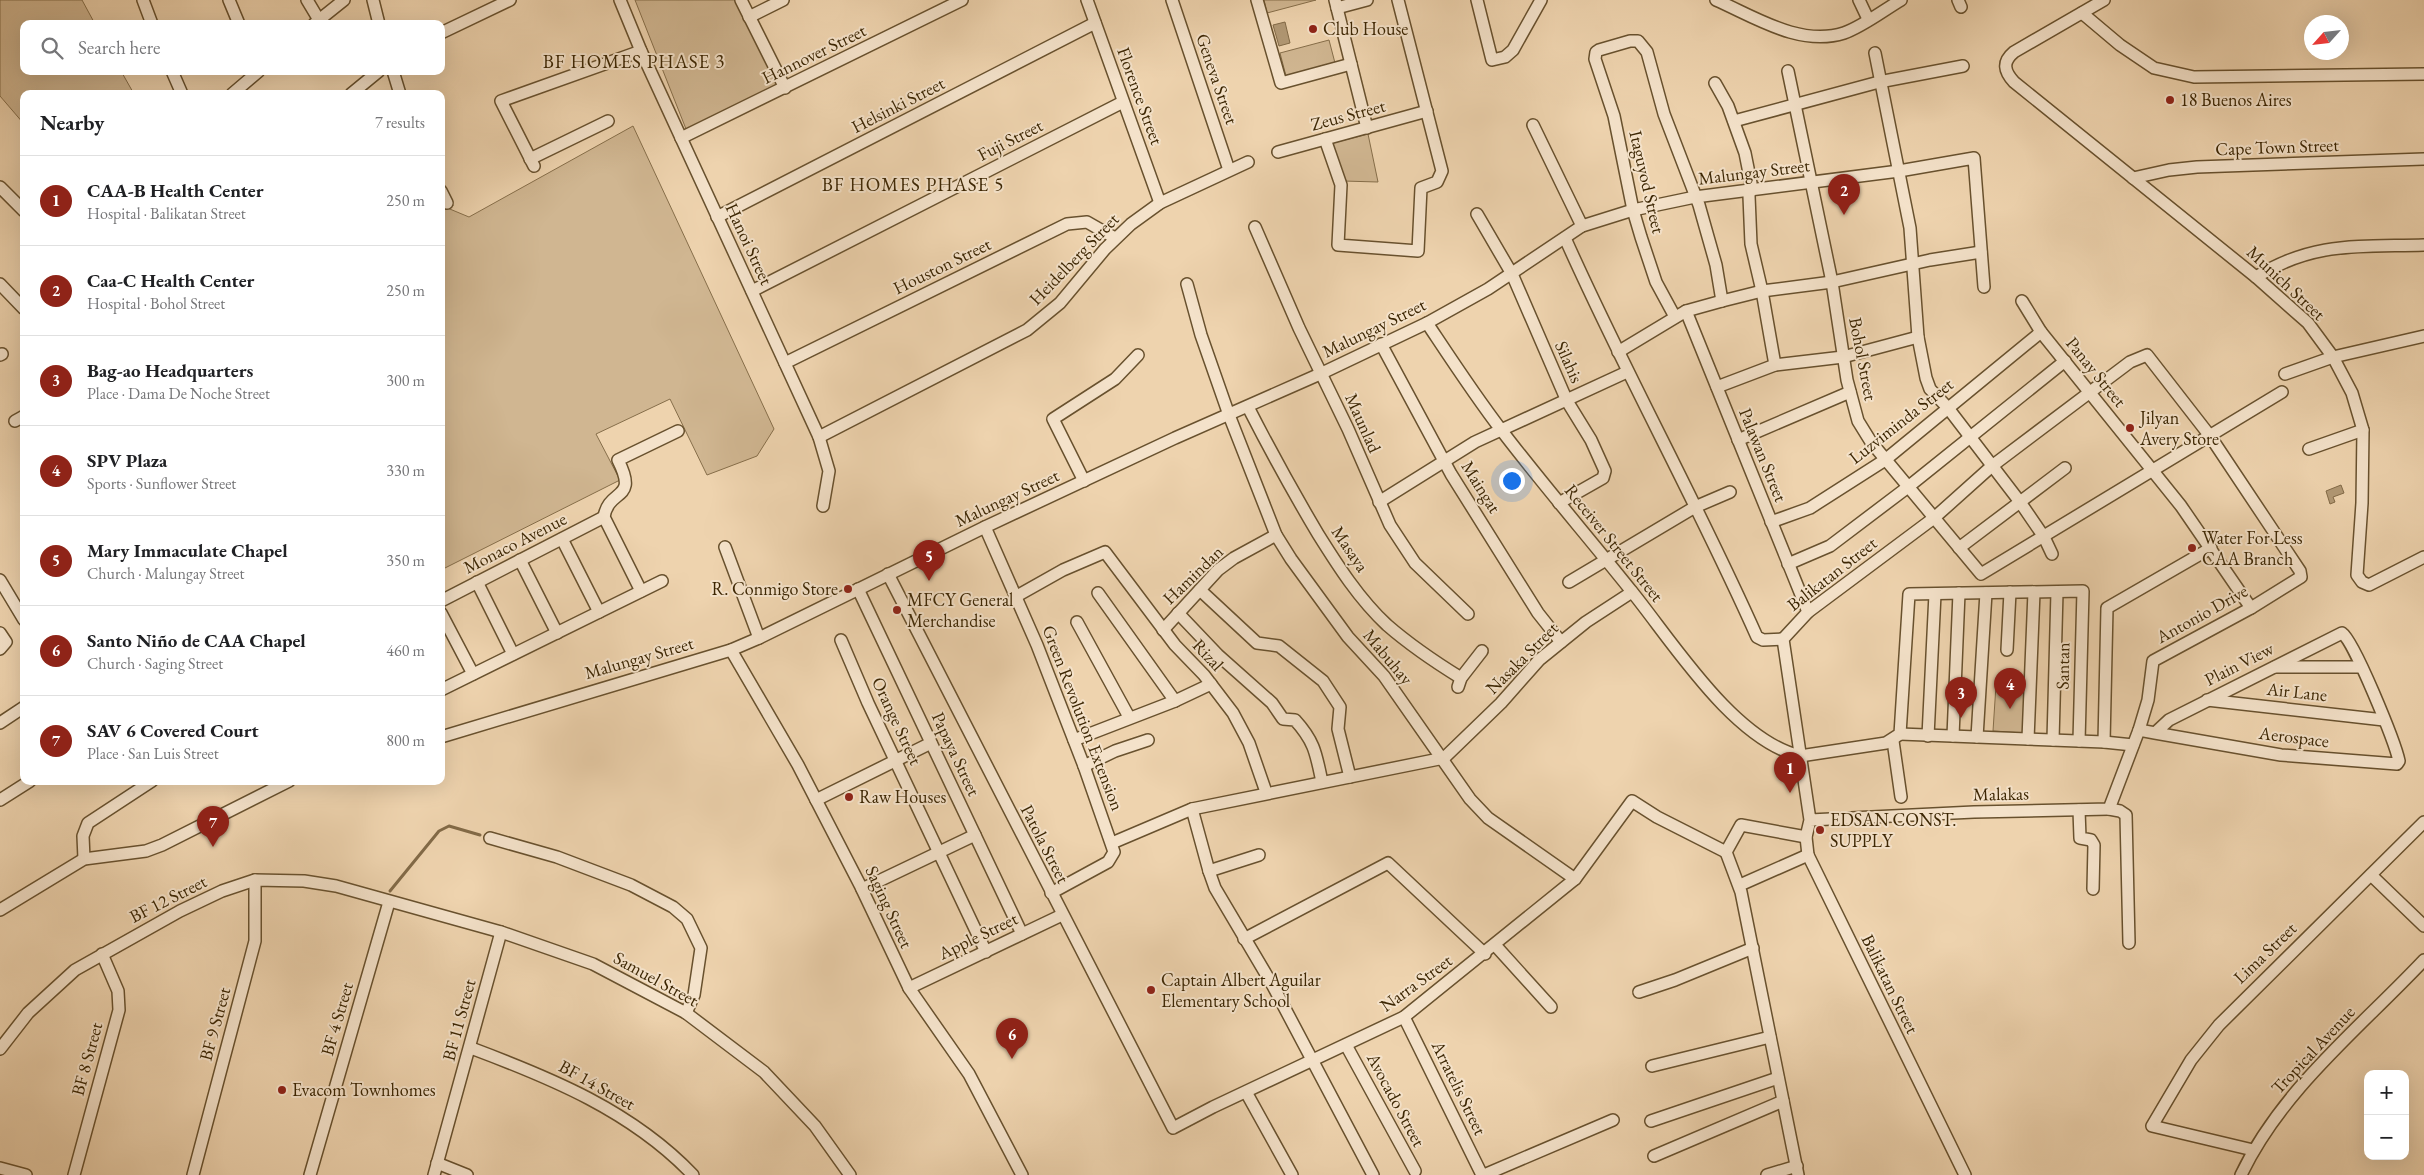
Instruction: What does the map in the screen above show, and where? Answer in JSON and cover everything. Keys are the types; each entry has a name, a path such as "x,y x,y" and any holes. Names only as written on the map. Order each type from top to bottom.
{"street":[{"path":"142,0 150,20"},
{"path":"229,0 237,20"},
{"path":"307,0 315,20"},
{"path":"319,20 344,0"},
{"path":"373,0 379,20"},
{"path":"445,31 510,0"},
{"name":"Hanoi Street","path":"620,0 681,138 819,437 829,471 823,506"},
{"path":"740,0 785,88"},
{"path":"749,17 783,0"},
{"name":"Hannover Street","path":"681,138 962,0"},
{"name":"Florence Street","path":"1087,0 1160,203"},
{"name":"Geneva Street","path":"1172,0 1229,170"},
{"path":"1257,0 1281,83 1351,64"},
{"path":"1367,0 1336,4 1367,128"},
{"path":"1325,139 1341,185 1338,245 1418,251 1421,188 1437,182 1441,177 1442,171 1398,0"},
{"path":"1477,0 1492,60 1505,57 1512,50 1541,0"},
{"path":"1716,0 1797,34 1821,38 1846,32 1901,0"},
{"path":"1859,0 1868,19"},
{"path":"2104,0 2082,13 2120,45 2154,68 2194,77 2424,74"},
{"name":"Munich Street","path":"2082,13 2014,52 2007,58 2005,64 2007,74 2014,82 2256,277 2308,323 2333,357 2352,393 2363,430 2362,503 2357,575 2362,582 2369,586 2424,557"},
{"name":"Helsinki Street","path":"718,217 1095,23"},
{"name":"Itaguyod Street","path":"1675,317 1656,282 1633,210 1614,116 1597,67 1596,52 1630,41 1638,41 1642,44 1651,62 1658,95 1670,132 1695,197"},
{"path":"608,121 532,163 500,101 641,50"},
{"path":"1874,53 1910,228 1918,337 1926,378 1930,389 1948,408 2020,502 2044,537 2052,554"},
{"path":"1734,121 1879,82 1963,66"},
{"name":"Bohol Street","path":"1788,71 1794,105 1813,183 1832,282 1843,357 1858,421 1885,460 1979,572 1984,574 2044,537"},
{"path":"174,75 180,90"},
{"path":"237,90 254,75"},
{"path":"356,90 374,75"},
{"path":"394,75 399,90"},
{"path":"1715,83 1734,121 1746,153 1751,183 1749,190 1751,244 1762,291 1775,365"},
{"name":"Fuji Street","path":"752,291 1123,102"},
{"name":"Zeus Street","path":"1278,152 1427,112"},
{"path":"1533,125 1582,226"},
{"name":"Malungay Street","path":"445,736 731,650 759,638 1084,480 1320,374 1426,323 1512,274 1582,226 1633,210 1695,197 1899,171 1974,158 1984,287"},
{"name":"Cape Town Street","path":"2133,178 2169,170 2198,167 2424,160"},
{"name":"Heidelberg Street","path":"819,437 1027,330 1060,303 1115,238 1131,224 1160,203 1248,162"},
{"path":"0,187 20,207"},
{"path":"1695,197 1716,265 1722,300"},
{"path":"445,200 447,204"},
{"name":"Silahis","path":"1477,214 1512,274 1567,401 1591,440 1606,474 1603,478 1559,503"},
{"name":"Houston Street","path":"785,363 1067,224 1087,222 1115,238"},
{"name":"Maunlad","path":"1256,227 1320,374 1348,429 1390,525 1415,563 1468,614"},
{"path":"1565,238 1627,372 1730,575 1757,637 1763,640 1783,639"},
{"path":"2256,277 2299,255 2326,248 2424,245"},
{"path":"1618,352 1686,311 1722,300 1762,291 1832,282 1912,264 1981,252"},
{"path":"0,284 20,305"},
{"name":"Mabuhay","path":"1187,284 1200,335 1276,535 1308,585 1348,637 1384,676 1444,758 1470,799 1488,818 1575,879"},
{"name":"Panay Street","path":"2022,302 2041,332 2090,391 2151,472 2181,506 2252,608"},
{"name":"Palawan Street","path":"1686,311 1808,612"},
{"name":"Receiver Street Street","path":"1426,323 1501,431 1632,592 1696,676 1724,706 1765,741 1787,753 1800,756"},
{"name":"Luzviminda Street","path":"1772,522 1810,508 1885,460 2041,332"},
{"path":"2285,374 2333,357 2424,336"},
{"path":"1717,387 1775,365 1843,357 1918,337"},
{"name":"Maingat","path":"1381,344 1444,461 1538,613 1561,642"},
{"name":"Balikatan Street","path":"1965,1175 1808,855 1806,837 1810,820 1783,639 1808,612 1934,518 1992,466 2130,362 2147,355 2210,436"},
{"path":"1084,480 1053,419 1115,378 1138,356"},
{"path":"1788,564 1830,546 1908,487 2065,361"},
{"path":"1379,502 1444,461 1501,431 1627,372"},
{"path":"1738,440 1850,392"},
{"path":"2044,537 2282,392"},
{"name":"Masaya","path":"1248,407 1275,460 1334,561 1357,592 1385,624 1459,682 1482,650"},
{"path":"2309,449 2363,430"},
{"path":"641,591 604,517 608,504 622,493 626,487 626,479 618,460 678,431"},
{"name":"Antonio Drive","path":"2140,730 2148,700 2153,661 2252,608 2301,577 2300,571 2210,436"},
{"path":"1959,548 2065,468"},
{"path":"1569,582 1696,507 1730,492"},
{"name":"Monaco Avenue","path":"445,599 604,517"},
{"name":"Green Revolution Extension","path":"985,527 1037,645 1112,843"},
{"name":"Hamindan","path":"1163,630 1218,570 1234,558 1276,535"},
{"path":"562,539 599,612"},
{"path":"725,547 759,638"},
{"path":"2104,742 2107,608 2211,548"},
{"name":"Rizal","path":"1015,597 1063,570 1105,552 1163,630 1211,684 1233,713 1249,742 1266,792"},
{"path":"520,560 557,633"},
{"name":"Patola Street","path":"888,574 1050,893 1173,1128"},
{"path":"0,580 20,613"},
{"path":"477,582 514,654"},
{"path":"445,688 662,582"},
{"name":"Papaya Street","path":"858,589 1022,934"},
{"path":"1200,590 1257,643 1279,646 1323,682 1340,707 1338,729 1350,777"},
{"name":"Santan","path":"2057,592 2082,591 2079,741"},
{"name":"Nasaka Street","path":"1444,758 1501,703 1539,660 1586,622 1632,592"},
{"path":"2007,650 2010,592"},
{"path":"2028,739 2034,592"},
{"path":"1901,797 1897,738 1909,594 2057,592 2053,740"},
{"path":"1098,593 1175,701"},
{"path":"1953,736 1959,593"},
{"path":"1977,737 1986,593"},
{"path":"1928,736 1935,594"},
{"path":"1178,613 1218,655 1272,703 1283,719 1295,720 1309,735 1314,747 1322,782"},
{"path":"445,621 473,674"},
{"path":"1078,622 1129,718"},
{"path":"0,633 6,642 0,649"},
{"name":"Plain View","path":"2155,733 2169,720 2342,633 2347,636 2361,667"},
{"name":"Orange Street","path":"841,640 868,703 986,952"},
{"name":"Saging Street","path":"731,650 761,699 816,800 862,889 909,988 974,1081 1022,1175"},
{"path":"2272,667 2361,667 2384,720"},
{"path":"1074,740 1175,701 1211,684"},
{"name":"Air Lane","path":"2207,700 2384,720"},
{"path":"0,723 20,710"},
{"name":"Aerospace","path":"2140,730 2281,755 2397,764 2399,761 2398,755 2384,720"},
{"path":"2129,943 2126,815 2120,811 2109,809 2140,730"},
{"path":"1800,756 1897,738 1928,736 2104,742 2133,745"},
{"path":"1084,766 1115,751 1148,740"},
{"path":"816,800 931,743"},
{"path":"1050,893 1108,862 1114,852 1112,843 1192,809 1266,792 1444,758"},
{"path":"0,800 24,785"},
{"path":"84,859 83,836 88,823 146,785"},
{"path":"0,910 84,859 146,851 162,845 281,785"},
{"name":"Narra Street","path":"1173,1128 1404,1017 1485,954 1575,879 1632,801 1657,817 1726,852"},
{"path":"1192,809 1208,872 1244,940 1273,986 1373,1175"},
{"name":"Malakas","path":"1810,820 1974,812 2109,809"},
{"path":"2079,810 2080,838 2091,840 2094,845 2093,889"},
{"name":"Lima Street","path":"2253,1150 2152,1126 2191,1060 2219,1025 2424,822"},
{"path":"1767,1175 1798,1170 1740,885 1726,852 1741,826 1806,837"},
{"path":"862,889 975,835"},
{"path":"490,838 557,857 632,885 673,907 687,920 701,948 694,995 686,1013"},
{"path":"1208,872 1259,855"},
{"path":"1740,885 1808,855"},
{"path":"1244,940 1388,863 1485,954"},
{"path":"2371,875 2424,926"},
{"name":"BF 12 Street","path":"0,1048 28,1013 75,970 180,911 222,891 255,880 304,881 336,886 389,902"},
{"name":"BF 9 Street","path":"193,1175 255,941 255,880"},
{"name":"Samuel Street","path":"389,902 501,932 593,964 686,1013 764,1072 815,1126 850,1175"},
{"name":"BF 4 Street","path":"310,1175 389,902"},
{"name":"Apple Street","path":"909,988 1062,915"},
{"name":"BF 11 Street","path":"434,1175 471,1048 501,932"},
{"path":"1495,945 1551,1007"},
{"path":"1639,992 1753,948"},
{"name":"BF 8 Street","path":"74,1175 119,1010 118,991 102,954"},
{"name":"Tropical Avenue","path":"2241,1175 2253,1150 2267,1128 2303,1083 2424,960"},
{"name":"Arratelis Street","path":"1404,1017 1483,1175"},
{"path":"1652,1066 1770,1037"},
{"name":"Avocado Street","path":"1346,1045 1415,1172"},
{"name":"BF 14 Street","path":"471,1048 545,1076 586,1096 627,1120 679,1160 693,1175"},
{"path":"1651,1121 1778,1078"},
{"path":"1246,1092 1292,1175"},
{"path":"1654,1156 1774,1103 1783,1101"},
{"path":"1483,1175 1613,1120"},
{"path":"438,1163 467,1175"},
{"path":"0,1168 26,1175"}],"shaded area":[{"path":"0,0 82,0 93,20 20,20 20,75 123,75 132,90 20,90 20,119 0,96"},
{"path":"635,0 741,0 782,87 686,129"},
{"path":"1264,0 1316,0 1267,13"},
{"path":"1285,22 1290,43 1279,46 1273,25"},
{"path":"1329,40 1335,63 1286,76 1280,53"},
{"path":"633,126 774,429 757,456 707,475 670,399 596,434 620,480 445,568 445,207 469,217"},
{"path":"1368,134 1378,182 1343,181 1329,144"},
{"path":"2341,485 2344,493 2333,497 2335,502 2330,504 2326,491"},
{"path":"1996,685 2026,688 2023,733 1993,731"}],"waterway":[{"path":"390,891 439,831 449,826 480,835"}],"place":[{"name":"Club House","path":"1313,29"},
{"name":"18 Buenos Aires","path":"2170,100"},
{"name":"Caa-C Health Center","path":"1844,215"},
{"name":"Jilyan Avery Store","path":"2130,428"},
{"name":"Water For Less CAA Branch","path":"2192,548"},
{"name":"Mary Immaculate Chapel","path":"929,581"},
{"name":"R. Conmigo Store","path":"848,589"},
{"name":"MFCY General Merchandise","path":"897,610"},
{"name":"SPV Plaza","path":"2010,709"},
{"name":"Bag-ao Headquarters","path":"1961,718"},
{"name":"CAA-B Health Center","path":"1790,793"},
{"name":"Raw Houses","path":"849,797"},
{"name":"EDSAN CONST. SUPPLY","path":"1820,830"},
{"name":"SAV 6 Covered Court","path":"213,847"},
{"name":"Captain Albert Aguilar Elementary School","path":"1151,990"},
{"name":"Santo Niño de CAA Chapel","path":"1012,1059"},
{"name":"Evacom Townhomes","path":"282,1090"}],"district":[{"name":"BF HOMES PHASE 3","path":"634,61"},
{"name":"BF HOMES PHASE 5","path":"913,184"}]}
